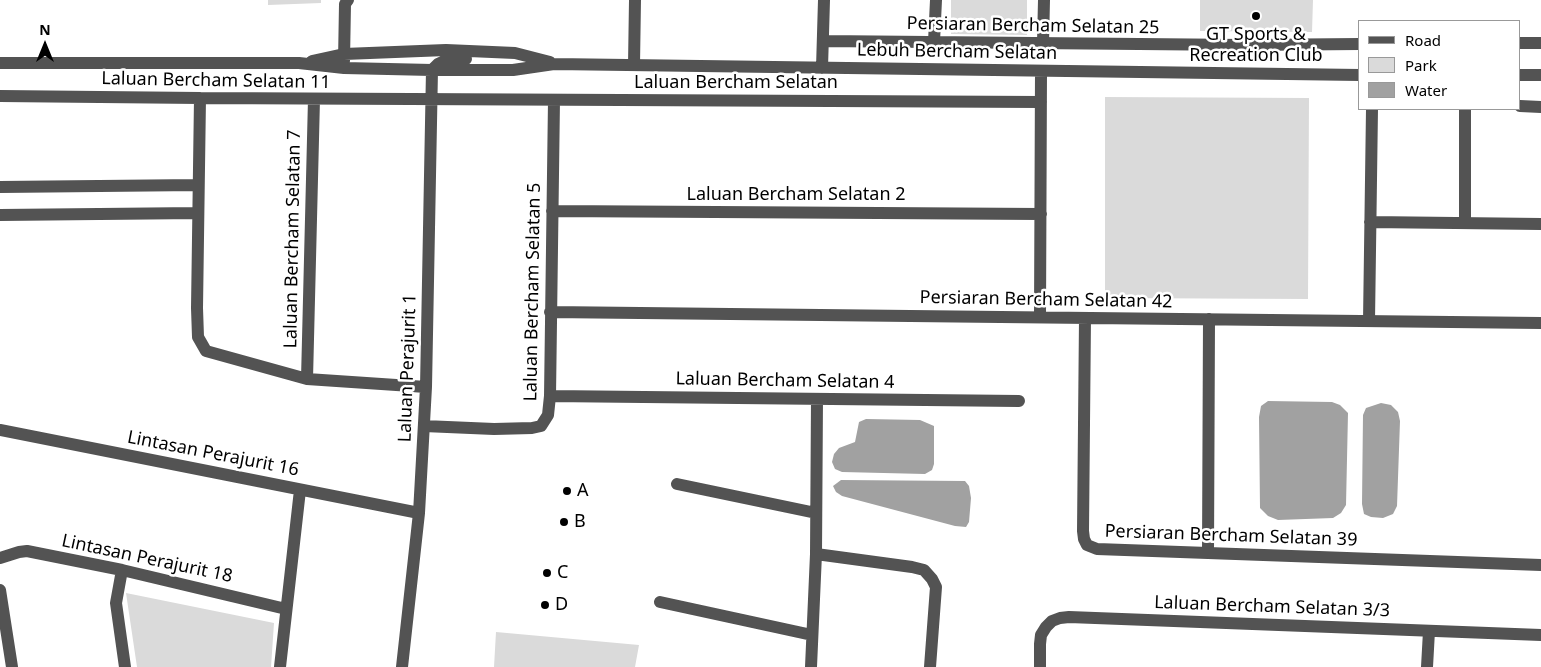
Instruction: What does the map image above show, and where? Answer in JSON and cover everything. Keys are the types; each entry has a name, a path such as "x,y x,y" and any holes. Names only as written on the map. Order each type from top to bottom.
{"street":[{"path":"344,68 345,4 348,0"},
{"path":"634,65 635,0"},
{"path":"822,68 824,0"},
{"path":"934,42 936,0"},
{"path":"1043,43 1044,0"},
{"name":"Persiaran Bercham Selatan 25","path":"822,41 1244,45 1358,44"},
{"path":"1521,43 1541,43"},
{"path":"299,64 344,54 446,50 515,53 554,64"},
{"path":"375,52 392,58 421,60 428,64 432,70"},
{"path":"432,70 438,64 449,59 496,59 515,53"},
{"name":"Laluan Bercham Selatan 11","path":"0,64 299,64"},
{"path":"299,64 344,68 432,70 513,70 554,64"},
{"name":"Lebuh Bercham Selatan","path":"554,64 1358,75"},
{"name":"Laluan Perajurit 1","path":"402,667 419,513 426,387 432,70"},
{"path":"1040,317 1041,71"},
{"path":"1521,75 1541,75"},
{"name":"Laluan Bercham Selatan 11","path":"0,96 432,100"},
{"path":"200,98 197,308 198,337 206,351 307,379 426,387"},
{"name":"Laluan Bercham Selatan 7","path":"307,379 314,99"},
{"name":"Laluan Bercham Selatan","path":"432,100 1041,102"},
{"name":"Laluan Bercham Selatan 5","path":"424,426 494,429 532,428 541,426 548,416 550,396 554,100"},
{"path":"1521,106 1541,106"},
{"path":"1369,321 1372,110"},
{"path":"1465,223 1466,110"},
{"path":"0,187 198,185"},
{"name":"Laluan Bercham Selatan 2","path":"552,211 1041,214"},
{"path":"0,215 198,213"},
{"path":"1370,222 1541,224"},
{"name":"Persiaran Bercham Selatan 42","path":"550,312 1541,323"},
{"name":"Persiaran Bercham Selatan 39","path":"1085,318 1084,539 1088,545 1096,548 1208,553 1541,565"},
{"path":"1208,553 1209,319"},
{"name":"Laluan Bercham Selatan 4","path":"550,396 1019,402"},
{"path":"811,667 816,554 816,399"},
{"name":"Lintasan Perajurit 16","path":"0,430 419,513"},
{"path":"677,484 816,513"},
{"path":"280,667 300,490"},
{"name":"Lintasan Perajurit 18","path":"0,558 27,551 122,570 286,609"},
{"path":"816,554 924,570 936,587 930,667"},
{"path":"122,570 116,603 125,667"},
{"path":"0,590 12,667"},
{"path":"660,602 812,635"},
{"name":"Laluan Bercham Selatan 3/3","path":"1040,667 1041,635 1052,621 1069,617 1541,635"},
{"path":"1426,667 1429,631"}],"green space":[{"path":"268,0 321,0 321,3 268,5"},
{"path":"951,0 1027,0 1027,35 951,34"},
{"name":"GT Sports & Recreation Club","path":"1200,0 1313,0 1312,32 1200,31"},
{"path":"1105,97 1309,98 1308,299 1105,298"},
{"path":"126,593 274,623 271,667 137,667"},
{"path":"496,632 639,645 635,667 494,667"}],"water":[{"path":"1268,401 1332,402 1340,405 1348,413 1346,505 1341,513 1333,518 1278,520 1268,516 1260,508 1259,417 1261,406"},
{"path":"1381,403 1391,405 1398,412 1400,421 1397,506 1393,514 1383,518 1364,514 1362,504 1363,415 1366,408"},
{"path":"866,419 920,420 934,426 934,464 932,470 925,474 842,472 835,469 832,462 834,454 839,448 855,442 859,422"},
{"path":"841,480 965,481 969,486 971,498 969,522 966,527 955,526 842,496 836,492 833,486"}],"place":[{"name":"GT Sports & Recreation Club","path":"1256,16"},
{"name":"A","path":"567,491"},
{"name":"B","path":"564,522"},
{"name":"C","path":"547,573"},
{"name":"D","path":"545,605"}]}
